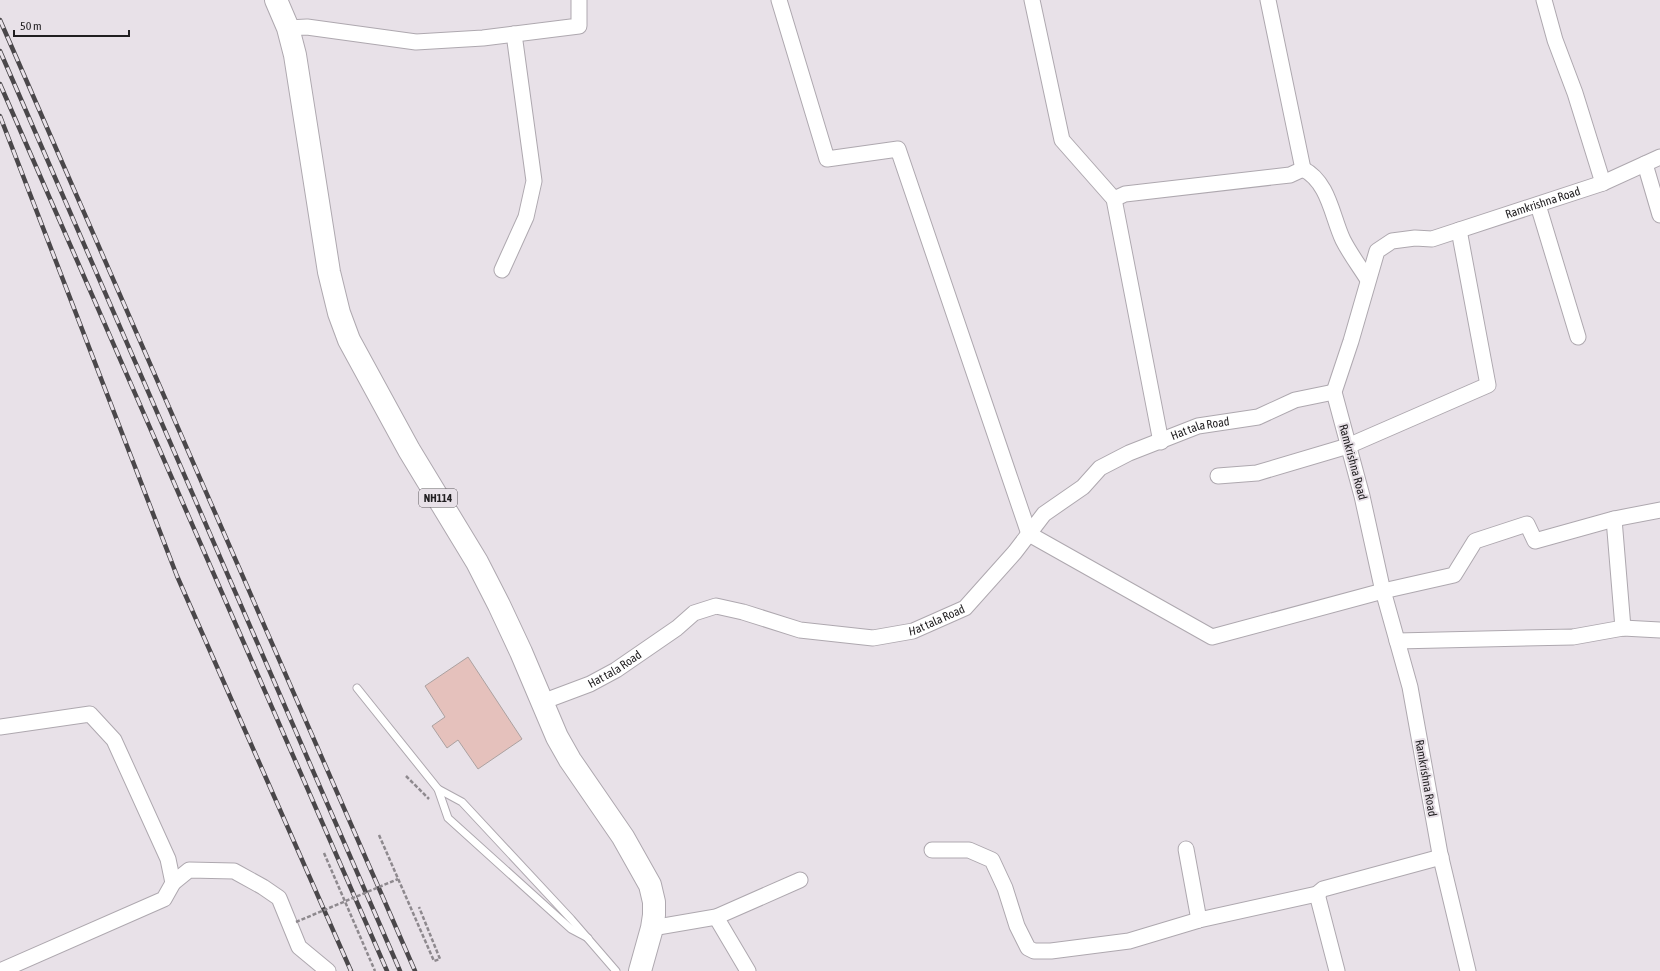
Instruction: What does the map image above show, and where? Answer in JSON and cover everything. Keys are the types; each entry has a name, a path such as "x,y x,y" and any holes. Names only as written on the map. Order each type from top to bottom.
{"highway":[{"name":"NH114","path":"276,0 288,28 300,87 329,272 338,313 349,340 409,450 451,518 483,574 521,652 557,737 570,760 623,837 650,885 654,902 652,928 640,971"}],"street":[{"path":"288,28 307,27 416,42 514,34 579,26 579,0"},
{"path":"778,0 827,159 898,149 1029,534 1212,637 1383,591 1454,575 1475,541 1527,524 1535,541 1614,519 1660,510"},
{"path":"1268,0 1303,169"},
{"path":"1544,0 1555,40 1575,94 1603,183"},
{"path":"1036,1 1062,140 1114,199 1161,442"},
{"path":"502,270 526,217 534,181 514,34"},
{"name":"Ramkrishna Road","path":"1468,971 1441,857 1410,687 1383,591 1362,496 1334,392 1351,341 1377,251 1392,241 1415,238 1432,239 1603,183 1660,157"},
{"path":"1645,164 1660,215"},
{"path":"1114,199 1126,194 1290,176 1303,169"},
{"path":"1303,169 1311,173 1324,191 1344,241 1368,280"},
{"path":"1538,204 1578,337"},
{"path":"1218,476 1257,473 1348,446 1488,384 1459,230"},
{"name":"Hat tala Road","path":"542,702 590,684 616,670 677,628 694,613 716,606 743,612 800,630 873,638 913,631 965,608 992,579 1044,514 1084,487 1100,468 1129,453 1161,442 1198,426 1258,417 1295,400 1334,392"},
{"path":"1614,519 1623,628"},
{"path":"1397,641 1573,637 1623,628 1660,630"},
{"path":"0,727 90,714 114,740 168,859 173,883"},
{"path":"1186,849 1199,920"},
{"path":"932,850 969,850 992,860 1005,888 1018,926 1028,948 1034,951 1051,951 1129,940 1199,920 1317,894 1323,889 1441,857"},
{"path":"0,971 164,899 173,883 189,870 234,871 263,887 279,898 299,947 328,971"},
{"path":"652,928 716,918 800,880"},
{"path":"1317,894 1338,971"},
{"path":"716,918 748,971"}],"lane":[{"path":"357,688 438,789 448,818 571,929 588,938"},
{"path":"438,789 462,802 588,938 616,971"}],"path":[{"path":"406,776 448,818"},
{"path":"379,835 434,961 440,959 419,907"},
{"path":"324,853 375,971"},
{"path":"296,922 398,879"}],"building":[{"path":"468,657 522,739 478,769 458,740 447,748 432,726 445,717 425,686"}],"railway":[{"path":"0,20 415,971"},
{"path":"0,51 400,971"},
{"path":"0,84 387,971"},
{"path":"0,116 177,576 351,971"}]}
